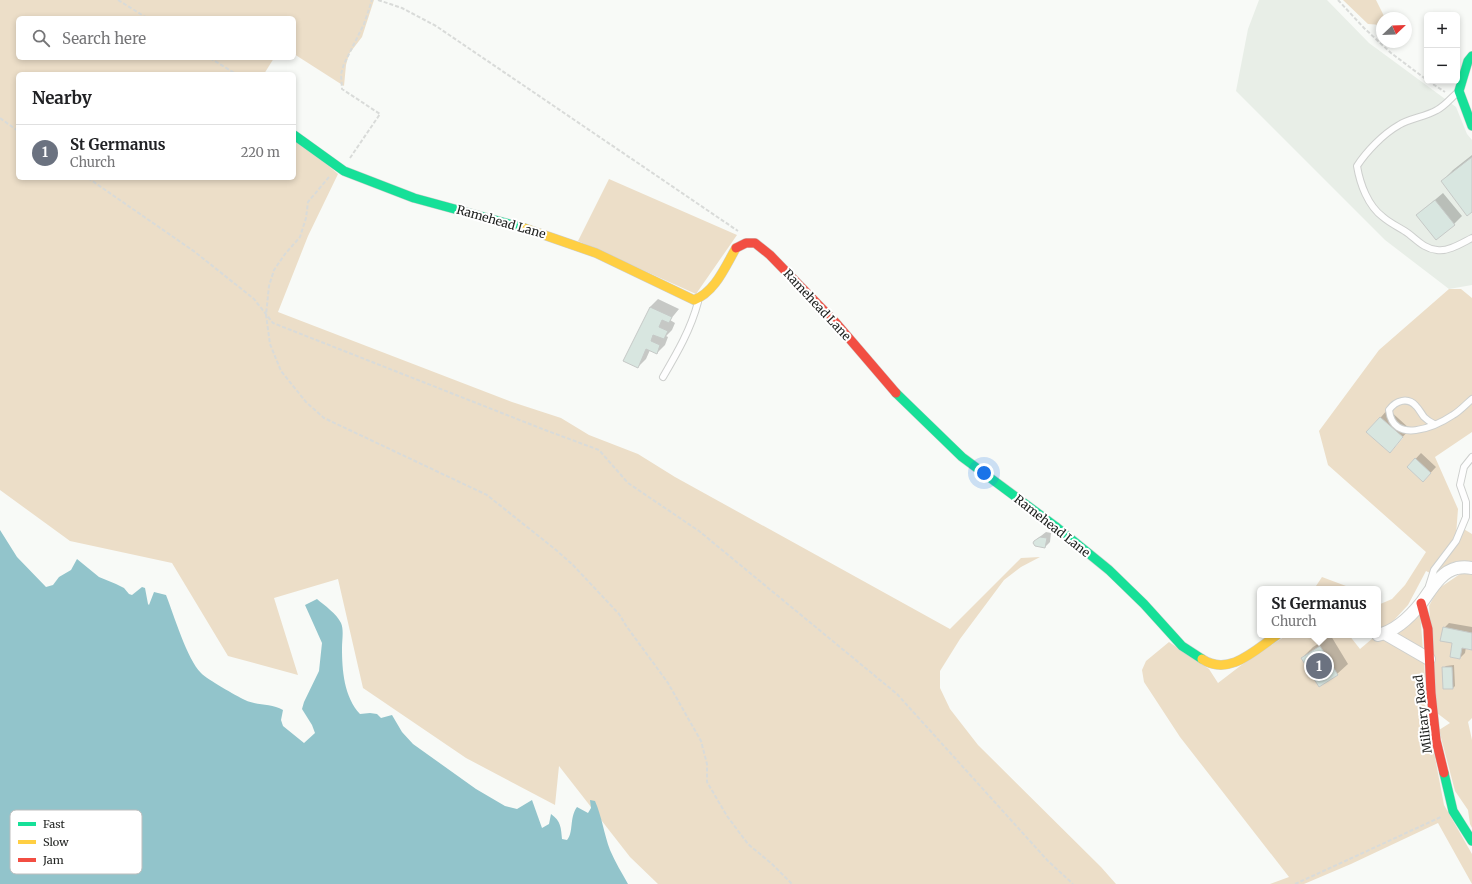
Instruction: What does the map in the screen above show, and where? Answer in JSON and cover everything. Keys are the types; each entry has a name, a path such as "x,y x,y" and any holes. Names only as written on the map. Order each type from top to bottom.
{"street":[{"path":"1472,56 1468,61 1459,91 1472,126"},
{"name":"Ramehead Lane","path":"296,136 340,168 414,198 542,233 596,253 694,300 698,298"},
{"name":"Ramehead Lane","path":"746,243 755,244 770,255 836,323 896,394 930,427 962,456 1055,526 1109,570 1144,604 1182,646 1209,664 1224,666 1239,661 1273,638"},
{"path":"698,298 702,297 712,288 737,247 746,243"},
{"path":"1381,633 1401,623 1424,599 1441,577 1456,568 1472,568"},
{"name":"Military Road","path":"1424,599 1428,629 1431,693 1436,740 1453,811 1472,841"},
{"path":"1381,635 1429,659"}],"lane":[{"path":"1459,91 1443,107 1436,111 1413,118 1398,125 1364,155 1357,166 1359,178 1373,208 1383,218 1408,233 1422,245 1438,250 1451,248 1472,238"},
{"path":"663,377 682,345 695,312 698,298"},
{"path":"1434,424 1423,416 1413,402 1405,400 1399,401 1393,404 1389,410 1390,417 1394,423 1400,427 1407,430 1420,430 1434,424 1452,416 1472,399"},
{"path":"1424,599 1434,570 1456,541 1466,517 1466,502 1460,485 1464,467 1472,458"}],"path":[{"path":"118,0 144,16"},
{"path":"372,0 362,30 344,64 342,88 380,114 340,168 308,202 306,218 300,237 285,254 274,270 269,286 266,314 270,344 281,371 306,402 324,418 487,495 573,565 614,608 668,683 701,742 707,764 707,782 727,816 748,844 772,864 792,884"},
{"path":"378,0 402,8 436,26 746,237 746,243"},
{"path":"1338,0 1364,28 1391,53 1424,79"},
{"path":"213,60 233,72"},
{"path":"1432,84 1446,93 1459,91"},
{"path":"0,118 16,130"},
{"path":"91,180 195,252 254,299 273,322 599,450 628,484 699,530 897,694 1048,861 1073,884"},
{"path":"1295,884 1453,811"}],"shaded area":[{"path":"0,0 374,0 362,37 349,54 346,65 344,86 296,55 296,16 16,16 16,60 273,60 265,72 16,72 16,180 296,180 296,138 338,174 308,236 278,312 512,402 561,418 589,435 638,454 675,477 950,629 1021,558 1040,557 1021,567 1004,580 960,639 940,671 940,688 950,709 978,745 1101,867 1116,884 658,884 630,857 559,766 555,805 466,758 363,688 338,579 274,598 298,675 228,656 172,563 70,541 0,490"},
{"path":"1259,0 1327,0 1369,43 1456,107 1467,134 1472,140 1472,285 1449,289 1385,240 1236,91 1248,29"},
{"path":"1343,0 1376,0 1382,12 1376,12 1376,25 1368,24"},
{"path":"609,179 737,235 696,294 578,241"},
{"path":"1449,289 1461,289 1472,298 1472,432 1435,457 1458,509 1456,535 1462,528 1472,534 1472,563 1453,562 1438,577 1426,571 1408,605 1384,631 1381,632 1381,604 1392,599 1405,585 1426,552 1328,465 1319,431 1379,350","holes":["1380,417 1403,438 1390,453 1366,432","1415,458 1431,473 1423,482 1407,467"]},
{"path":"1460,574 1472,574 1472,633 1443,627 1452,643 1450,657 1460,659 1462,648 1472,650 1472,718 1468,722 1472,740 1472,828 1468,810 1455,791 1439,730 1450,723 1437,713 1429,606 1438,589","holes":["1443,667 1452,667 1453,689 1443,689"]},
{"path":"1322,577 1346,586 1316,586"},
{"path":"1420,611 1425,677 1421,683 1444,805 1472,854 1472,884 1438,823 1351,864 1304,884 1270,884 1289,877 1180,737 1144,682 1142,670 1146,661 1169,642 1209,669 1218,683 1248,660 1282,638 1351,638 1360,649 1373,638 1381,638"}],"water":[{"path":"0,530 17,557 46,587 53,585 59,577 71,570 77,559 99,577 124,588 129,594 132,595 142,587 145,588 149,605 154,592 166,595 186,647 201,673 215,683 245,700 274,706 283,710 281,720 283,726 304,743 315,733 302,709 319,671 322,643 305,605 317,599 333,613 341,623 343,632 343,674 350,700 360,714 377,714 381,718 392,715 402,732 413,744 476,789 505,806 517,809 532,800 542,828 549,824 551,814 559,822 562,839 567,840 569,837 573,816 577,807 588,813 591,808 590,800 595,801 610,850 628,884 0,884"}],"building":[{"path":"1472,157 1472,212 1467,216 1441,181"},
{"path":"1435,200 1455,225 1436,240 1416,215"},
{"path":"650,307 672,317 669,323 662,320 659,327 668,331 664,339 653,335 651,341 660,345 657,354 646,349 638,368 623,361"},
{"path":"1380,417 1403,437 1390,453 1366,432"},
{"path":"1415,458 1431,473 1423,482 1407,467"},
{"path":"1040,537 1047,538 1045,548 1035,546 1033,543"},
{"path":"1443,627 1472,633 1472,650 1462,648 1460,659 1450,657 1452,643 1440,641"},
{"path":"1320,646 1338,675 1319,687 1301,658"},
{"path":"1442,667 1452,667 1453,689 1443,689"}],"traffic: fast":[{"path":"1472,56 1468,61 1459,91 1472,126"},
{"path":"296,136 344,171 414,198 524,228"},
{"path":"896,393 962,457 1055,526 1109,570 1144,604 1182,646 1202,659"},
{"path":"1444,773 1453,811 1472,841"}],"traffic: slow":[{"path":"524,228 596,253 694,300 714,285 736,248"},
{"path":"1202,659 1212,664 1222,665 1232,663 1251,654 1273,638"}],"traffic: jam":[{"path":"736,248 746,243 755,243 770,255 836,323 896,393"},
{"path":"1421,603 1428,629 1431,693 1436,740 1444,773"}],"place":[{"name":"St Germanus","path":"1319,666"}]}
